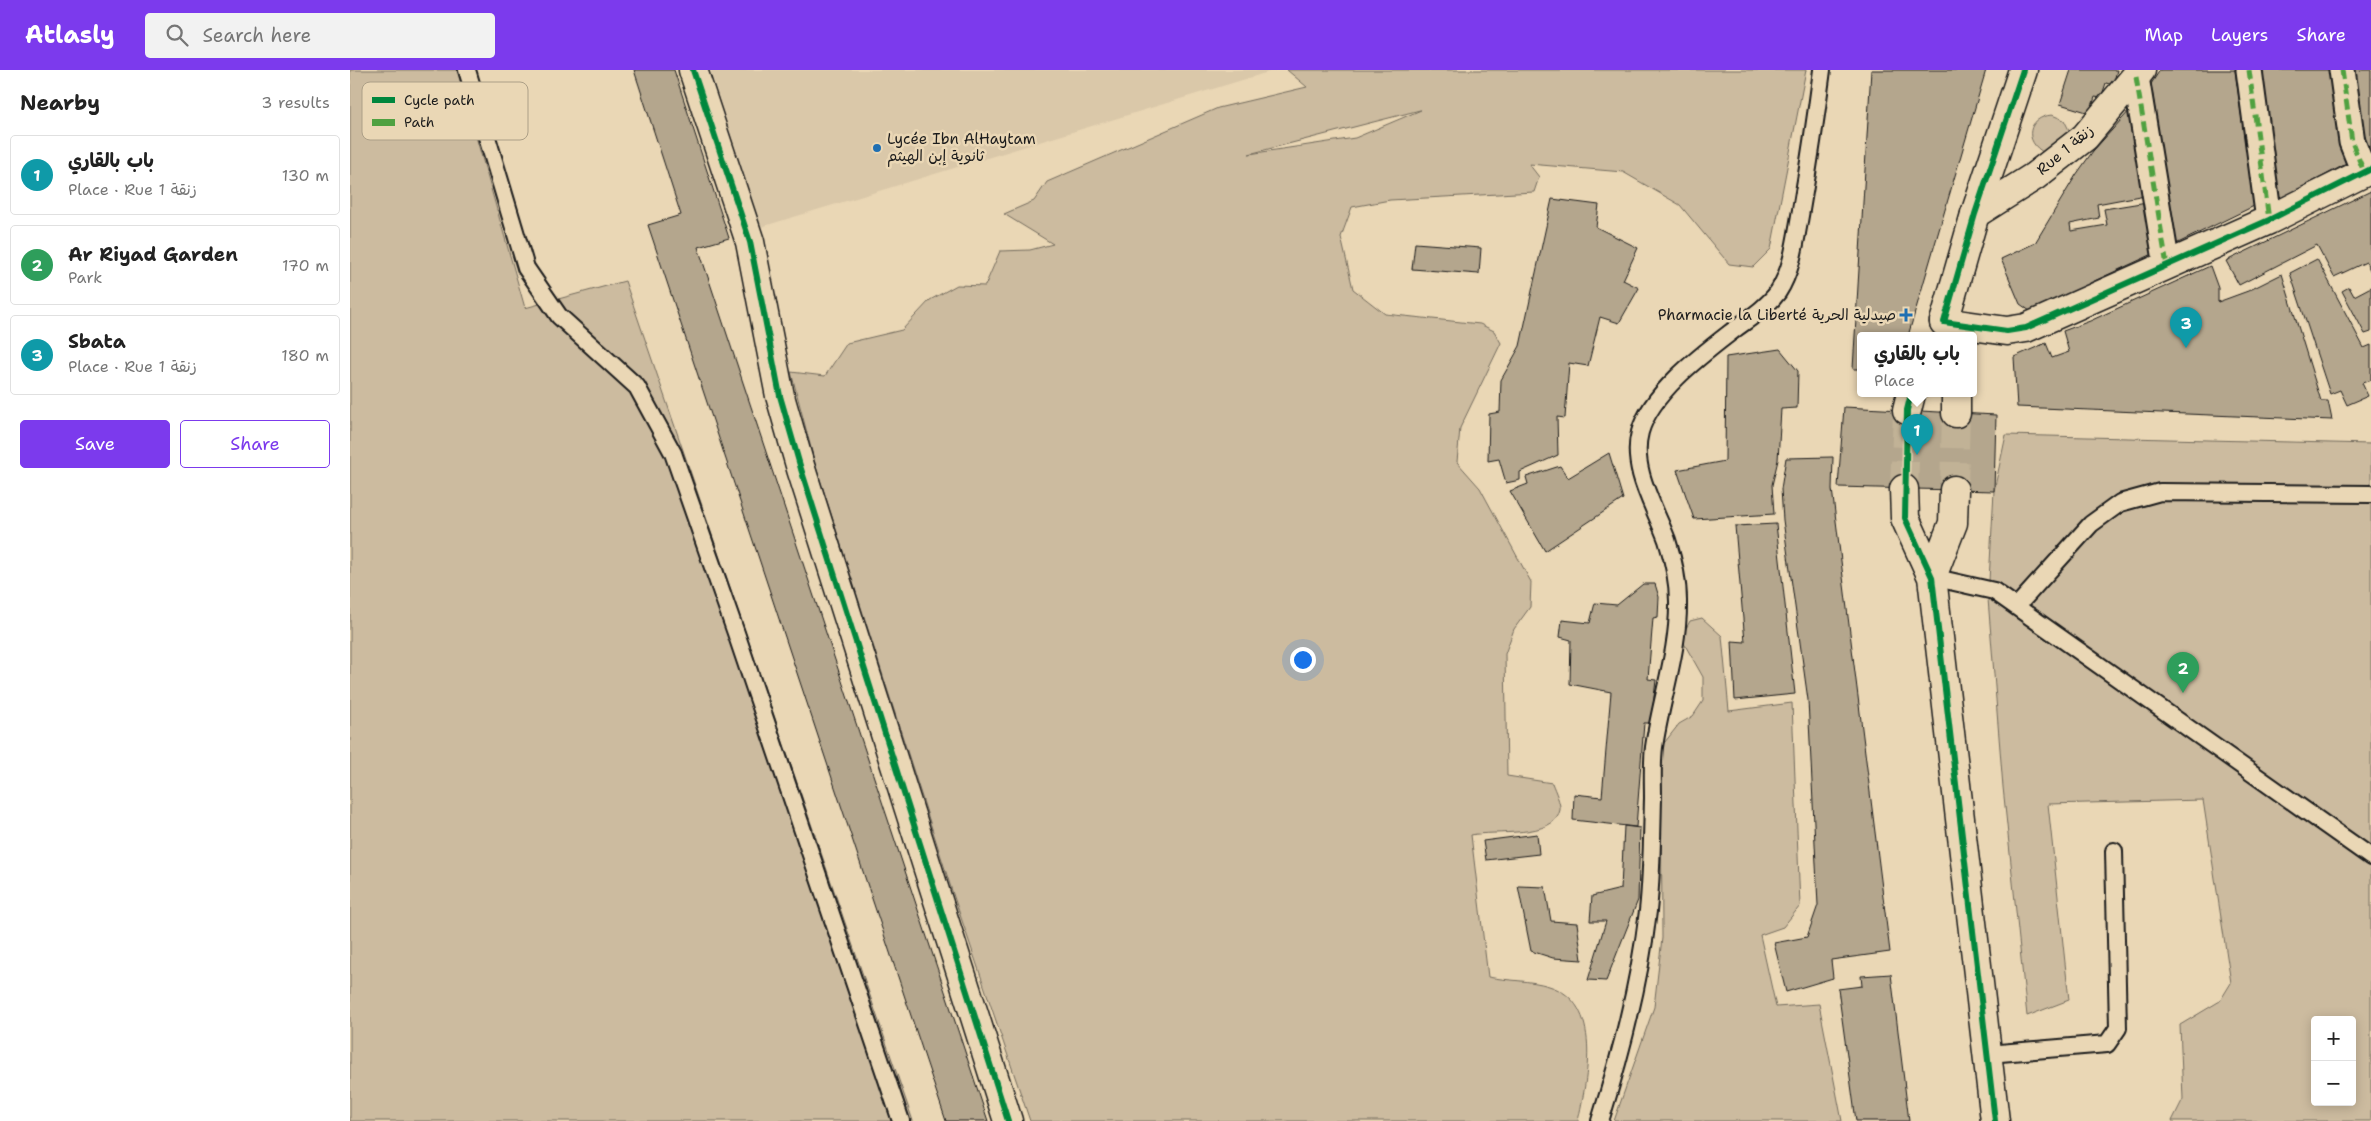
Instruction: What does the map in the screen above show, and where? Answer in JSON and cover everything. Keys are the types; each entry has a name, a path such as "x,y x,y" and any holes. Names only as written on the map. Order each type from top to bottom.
{"street":[{"path":"693,70 750,242 780,396 801,470 1008,1121"},
{"path":"2023,70 1975,214 1942,331 2007,331 2026,328 2269,220 2367,170 2352,142 2342,70"},
{"path":"2249,70 2269,220"},
{"path":"2138,74 2167,266"},
{"name":"Rue 1 زنقة","path":"1975,214 2035,176 2085,138 2138,74"},
{"path":"1904,489 1905,518 1932,577 1988,1054 1994,1121"},
{"path":"1932,577 1953,523 1954,490"}],"lane":[{"path":"467,70 471,82"},
{"path":"1600,1121 1615,1073 1640,966 1648,910 1652,857 1654,748 1671,669 1678,601 1674,565 1642,477 1638,454 1639,434 1647,414 1686,370 1759,312 1778,292 1788,270 1797,233 1822,70"},
{"path":"488,140 526,268 559,316 637,387 673,453 901,1121"},
{"path":"2017,606 2091,524 2120,503 2160,492 2371,494"},
{"path":"1932,577 1994,591 2371,857"},
{"path":"1988,1054 2107,1044 2113,1038 2118,1028 2114,851"}],"shaded area":[{"path":"350,70 457,70 460,82 362,82 362,140 477,140 525,308 625,281 913,1121 350,1121"},
{"name":"Lycée Ibn AlHaytam ثانوية إبن الهيثم","path":"710,70 1275,70 761,227"},
{"path":"1287,70 1806,70 1771,249 1753,267 1729,264 1680,205 1623,172 1529,164 1539,177 1534,192 1390,200 1352,207 1341,237 1353,289 1385,314 1480,324 1494,331 1501,343 1460,428 1457,462 1480,488 1531,582 1530,607 1514,629 1505,654 1507,776 1552,783 1559,800 1560,810 1556,819 1536,829 1522,832 1471,835 1488,977 1549,986 1566,995 1578,1008 1585,1025 1588,1044 1587,1064 1578,1121 1030,1121 953,894 816,467 791,372 825,376 847,343 902,330 930,300 957,285 985,286 1000,251 1030,250 1053,244 1004,214 1034,201 1047,182 1218,108 1307,87","holes":["1421,110 1355,138 1249,154"]},
{"path":"2052,115 2064,120 2070,132 2045,153 2033,143 2031,131 2037,120"},
{"path":"2006,435 2371,444 2371,1121 2172,1121 2183,1099 2180,1025 2220,1001 2231,983 2203,800 2048,804 2069,1000 2027,1016 2003,787 1988,599 1994,491"},
{"path":"1702,618 1722,636 1729,711 1792,703 1800,906 1783,927 1760,935 1776,1007 1819,1004 1842,1121 1614,1121 1654,1007 1662,938 1661,747 1679,724 1693,716 1703,701 1703,677 1681,638 1690,621"}],"building":[{"path":"634,70 674,70 729,238 698,247 988,1121 946,1121 648,225 681,215"},
{"path":"1871,70 1986,70 1909,332 1857,332 1857,369 1853,369"},
{"path":"2071,70 2117,70 2113,85 2106,83 2101,98 2095,97 2090,113 2060,104"},
{"path":"2160,70 2235,70 2254,206 2176,244 2151,84"},
{"path":"2258,70 2330,70 2348,163 2275,202"},
{"path":"2353,70 2371,70 2371,146 2365,149"},
{"path":"2131,109 2145,195 2097,204 2099,218 2070,224 2071,231 2107,225 2104,209 2147,202 2155,253 2090,283 2092,288 2030,311 2020,304 2001,259 2035,243 2076,175 2093,151"},
{"path":"2371,191 2371,272 2366,262 2334,277 2317,245 2239,285 2226,261"},
{"path":"1552,199 1599,205 1596,227 1638,248 1623,280 1639,288 1619,323 1600,317 1588,366 1569,363 1565,418 1557,417 1558,455 1520,472 1520,480 1506,483 1499,459 1488,461 1489,414 1500,412 1501,380 1520,346"},
{"path":"1415,243 1481,248 1479,274 1412,269"},
{"path":"2317,259 2364,348 2371,345 2371,380 2362,383 2368,396 2347,405 2340,390 2330,394 2290,273"},
{"path":"2210,266 2218,288 2218,302 2248,291 2282,274 2321,401 2328,401 2332,420 2017,407 2014,357 2046,343 2052,358 2069,352 2063,331 2090,321"},
{"path":"2349,287 2354,296 2371,287 2371,332 2365,334 2342,291"},
{"path":"1780,349 1798,371 1797,408 1781,409 1778,460 1772,485 1774,514 1694,519 1677,470 1725,461 1726,357"},
{"path":"1844,407 1996,415 1994,491 1838,487"},
{"path":"1609,453 1623,499 1545,551 1510,491 1528,484 1526,477 1560,466 1568,478"},
{"path":"1833,457 1832,489 1890,952 1831,960 1833,978 1786,992 1774,943 1807,937 1818,905 1808,700 1783,520 1781,489 1786,458"},
{"path":"1776,524 1795,694 1735,700 1732,641 1745,642 1735,526"},
{"path":"1643,584 1655,584 1659,597 1658,617 1653,618 1648,679 1656,680 1651,723 1644,723 1636,827 1573,820 1574,794 1602,797 1611,692 1570,684 1571,640 1560,637 1562,620 1590,623 1595,603 1617,605"},
{"path":"1624,826 1640,828 1638,900 1606,981 1588,980 1606,921 1590,921 1592,896 1621,889"},
{"path":"1537,834 1539,854 1486,860 1483,841"},
{"path":"1518,886 1545,887 1551,921 1577,923 1582,960 1553,958 1531,951"},
{"path":"1891,974 1909,1121 1856,1121 1838,989 1862,986 1861,976"}],"tunnel":[{"path":"1904,489 1907,410"},
{"path":"1954,490 1956,413"}],"marked path":[{"path":"2249,70 2269,220"},
{"path":"2342,70 2352,142 2364,172"},
{"path":"2136,77 2167,266"}],"cycle path":[{"path":"693,70 750,242 780,396 801,469 1008,1121"},
{"path":"2023,70 1975,214 1944,322 2007,331 2026,328 2269,220 2371,169"},
{"path":"1910,397 1907,410 1905,518 1932,577 1995,1121"}],"place":[{"name":"Lycée Ibn AlHaytam ثانوية إبن الهيثم","path":"877,148"},
{"name":"Pharmacie la Liberté صيدلية الحرية","path":"1906,315"},
{"name":"Sbata","path":"2186,348"},
{"name":"باب بالقاري","path":"1917,455"},
{"name":"Ar Riyad Garden","path":"2183,693"}]}
